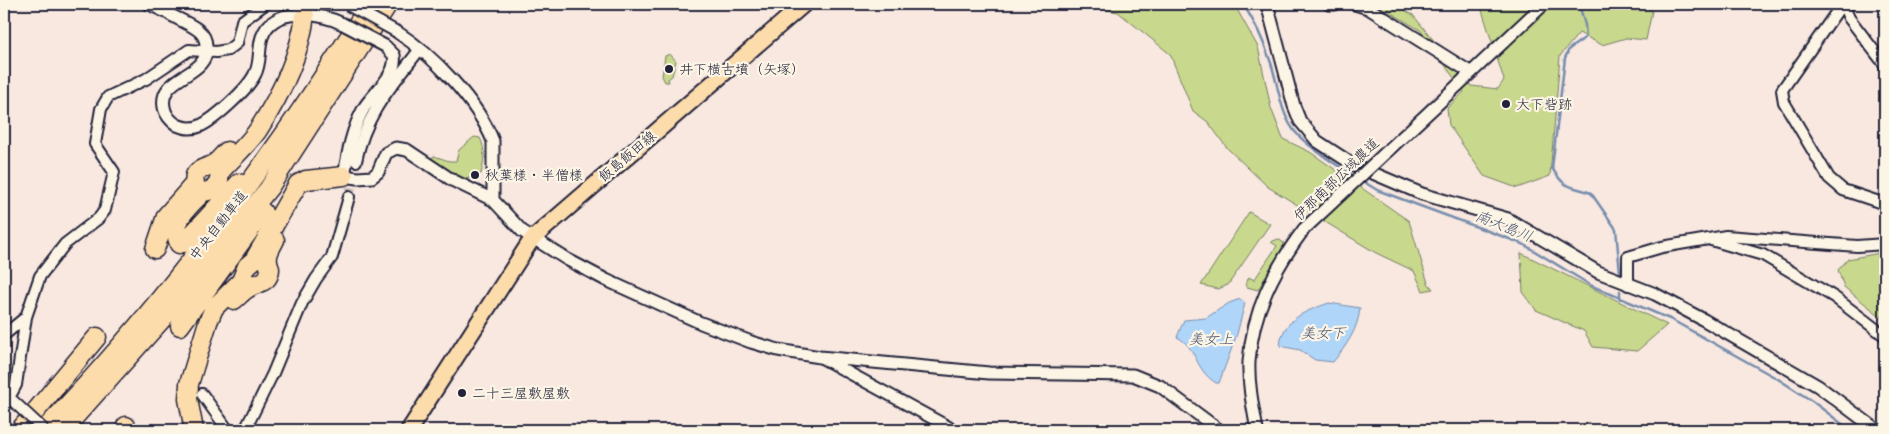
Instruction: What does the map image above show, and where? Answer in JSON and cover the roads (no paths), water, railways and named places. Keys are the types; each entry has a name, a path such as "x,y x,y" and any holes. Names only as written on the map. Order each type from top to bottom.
{"highway":[{"name":"中央自動車道","path":"63,430 182,298 268,188 330,83 370,4"},
{"name":"中央自動車道","path":"44,430 125,340 220,224 330,83 388,4"},
{"path":"304,15 296,54 257,131 218,173 220,180 218,185 209,191 203,192 180,216 176,229 181,244 330,83"},
{"path":"180,326 280,186 329,106 330,83"},
{"path":"156,249 166,216 195,183 194,178 197,172 201,168 211,166 218,160 268,111"},
{"path":"194,430 188,399 189,384 214,308 241,281 247,266 254,260 298,184 306,180 344,176"},
{"path":"202,430 195,400 196,387 219,316 246,289 266,282 270,269 267,263 268,255 303,191 310,186 344,176"},
{"path":"20,430 97,337"}],"main road":[{"name":"飯島飯田線","path":"409,430 532,239 573,202 764,41 804,4"}],"street":[{"path":"148,4 198,30 204,37 206,50 199,66 172,84 165,94 166,112 176,124 193,128 208,121 252,80 258,68 263,35 268,28 282,18 304,15 328,18 386,46 394,55 394,67 369,101 357,122 349,148 344,176 372,177 378,172 386,153 401,148 414,154 457,183 493,200 512,223 532,239 606,280 702,323 769,348 820,356 1015,375 1133,375 1160,386 1219,430"},
{"path":"44,430 9,400 16,385 26,317 45,267 65,244 99,218 105,210 114,172 95,144 101,109 108,98 146,79 189,50 223,52 234,47 242,22 265,4"},
{"path":"347,4 397,32 420,49 471,105 490,133 493,141 493,200"},
{"path":"1267,4 1294,106 1300,121 1317,141 1354,165 1406,188 1508,219 1583,263 1678,305 1818,386 1877,430"},
{"path":"1329,4 1336,4"},
{"path":"1355,4 1368,8 1470,72"},
{"name":"伊那南部広域農道","path":"1257,430 1249,364 1254,327 1263,297 1270,283 1304,229 1544,4"},
{"path":"1885,66 1849,18 1842,4 1782,90 1784,102 1829,178 1843,190 1885,204"},
{"path":"356,161 360,143 370,116 420,49"},
{"path":"246,430 302,303 316,279 332,258 349,197"},
{"path":"1628,284 1628,256 1662,247 1726,236 1857,246 1885,244"},
{"path":"1708,240 1763,255 1834,297 1885,336"},
{"path":"4,335 26,317"},
{"path":"820,356 954,430"},
{"path":"202,394 228,430"}],"water":[{"name":"美女上","path":"1240,299 1245,303 1237,334 1219,383 1216,383 1203,371 1189,347 1177,337 1184,320 1206,318 1229,303"},
{"name":"美女下","path":"1329,303 1360,308 1354,331 1333,362 1315,360 1300,350 1280,346 1285,329 1290,323 1304,313"}],"waterway":[{"name":"南大島川","path":"1243,4 1265,47 1282,106 1293,129 1313,148 1354,176"},
{"path":"1579,4 1585,25 1586,37 1569,49 1565,58 1552,168 1565,184 1591,193 1616,229 1620,273"},
{"name":"南大島川","path":"1361,180 1377,190 1523,244 1592,286 1672,320 1778,379 1812,401 1850,430"},
{"name":"南大島川","path":"1620,291 1620,299"}],"tunnel":[{"path":"349,197 356,161"}],"place":[{"name":"井下横古墳（矢塚）","path":"669,69"},
{"name":"大下砦跡","path":"1506,104"},
{"name":"秋葉様・半僧様","path":"475,175"},
{"name":"二十三屋敷屋敷","path":"462,393"}]}
